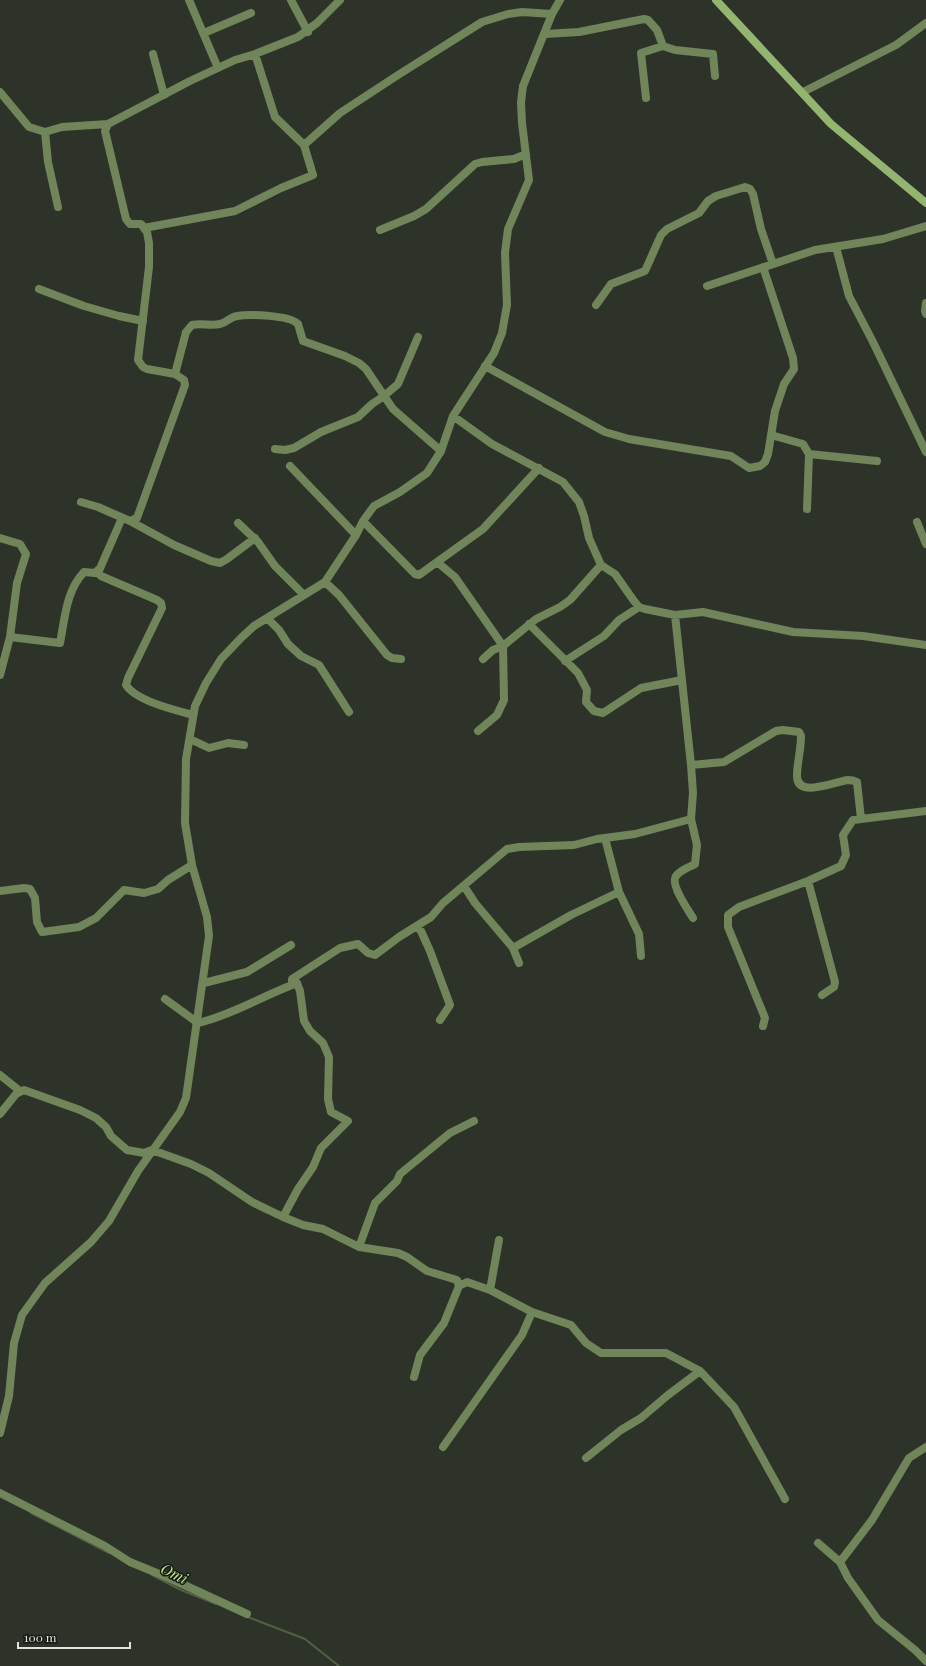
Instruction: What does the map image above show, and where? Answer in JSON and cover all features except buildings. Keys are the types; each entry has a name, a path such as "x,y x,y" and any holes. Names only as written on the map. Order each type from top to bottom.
{"main road":[{"path":"716,0 803,92 831,124 926,203"}],"street":[{"path":"189,0 218,68"},
{"path":"291,0 308,32"},
{"path":"0,92 29,127 45,132 62,128 108,124 190,81 235,60 255,54 308,32 340,0"},
{"path":"0,1433 9,1396 14,1343 22,1315 45,1283 91,1242 109,1221 138,1171 180,1112 186,1098 204,983 209,936 207,917 192,865 185,823 186,759 193,715 206,683 221,659 254,626 325,582 374,506 400,492 427,473 441,451 453,416 494,353 506,318 505,253 508,229 529,180 521,109 523,86 526,74 545,34 552,14 560,0"},
{"path":"304,145 340,113 482,22 508,14 522,12 552,14"},
{"path":"204,33 251,13"},
{"path":"545,34 579,32 644,19 648,20 657,30 663,46"},
{"path":"803,92 896,45 926,23"},
{"path":"646,98 641,53 663,46 675,50 713,54 715,76"},
{"path":"153,54 164,95"},
{"path":"108,124 105,131 126,219 130,224 141,224 148,229 235,210 281,188 313,175 304,145 275,117 255,54"},
{"path":"45,132 48,162 58,207"},
{"path":"380,230 414,216 426,209 475,164 514,159 526,154"},
{"path":"596,305 611,284 645,271 661,235 667,229 699,212 708,201 716,196 745,187 750,189 753,194 761,229 773,264"},
{"path":"707,286 815,250 882,239 926,226"},
{"path":"130,521 135,520 140,513 152,474 167,438 184,388 184,380 175,374 147,369 140,364 138,355 149,267 148,229"},
{"path":"836,247 849,296 926,452"},
{"path":"485,366 605,432 629,439 731,456 749,468 760,466 765,462 768,454 774,411 784,384 794,369 793,358 763,267"},
{"path":"39,289 84,306 143,321"},
{"path":"926,303 924,311 926,314"},
{"path":"175,374 186,332 192,325 220,324 235,316 277,317 297,323 302,339 306,343 329,350 359,363 372,375 393,409 441,451"},
{"path":"275,449 285,450 294,448 321,432 358,418 372,404 398,384 418,337"},
{"path":"453,416 492,444 563,482 579,502 589,538 601,565 615,574 639,607 675,615 703,612 793,632 863,636 926,645"},
{"path":"771,435 803,444 809,454 807,509"},
{"path":"809,454 877,462"},
{"path":"290,466 356,535"},
{"path":"363,521 417,575 483,528 539,468"},
{"path":"82,502 98,507 130,521 174,545 220,563 227,560 255,538"},
{"path":"122,518 98,573 101,576 144,593 161,603 162,608 126,685 129,690 158,704 193,715"},
{"path":"917,522 926,544"},
{"path":"238,524 255,538 275,566 304,595"},
{"path":"0,538 20,544 26,554 17,583 10,636 0,675"},
{"path":"437,562 455,577 503,646 504,700 497,714 478,731"},
{"path":"483,659 493,650 503,646 529,624 570,600 601,565"},
{"path":"10,636 60,643 68,600 78,578 84,572 95,573 99,570"},
{"path":"325,582 339,595 387,654 392,658 401,659"},
{"path":"565,661 604,636 619,620 639,607"},
{"path":"675,615 691,766 693,793 691,819 697,845 695,864 678,874 675,877 674,882 692,918"},
{"path":"267,618 279,630 288,644 301,656 319,665 349,712"},
{"path":"529,624 578,673 587,690 586,702 594,711 602,713 641,688 682,680"},
{"path":"691,766 724,762 776,731 783,730 799,732 802,736 797,776 799,784 812,788 848,780 857,782 861,819"},
{"path":"190,740 209,748 228,743 244,745"},
{"path":"763,1026 765,1018 728,927 728,915 739,907 808,881 841,866 846,855 843,835 853,820 926,811"},
{"path":"292,985 292,979 340,948 358,944 368,953 375,956 399,937 431,917 444,903 508,849 519,847 574,845 605,838 635,834 691,819"},
{"path":"605,838 619,892 639,934 641,956"},
{"path":"0,891 24,888 30,890 35,898 37,922 42,932 79,927 96,918 124,890 144,893 158,889 168,880 192,865"},
{"path":"808,881 835,982 834,987 822,995"},
{"path":"464,886 475,903 513,948 519,963"},
{"path":"513,948 571,915 619,892"},
{"path":"417,927 421,931 430,951 450,1005 440,1020"},
{"path":"204,983 248,972 291,945"},
{"path":"198,1023 242,1007 297,983 300,991 304,1021 310,1030 323,1043 329,1057 328,1098 332,1112 348,1121 321,1148 313,1167 298,1189 283,1217"},
{"path":"165,999 198,1023"},
{"path":"0,1075 20,1091 24,1090 96,1118 106,1127 111,1136 127,1150 144,1153 152,1150 191,1164 208,1173 247,1199 283,1217 303,1225 323,1230 359,1247 398,1253 406,1256 427,1271 457,1280 459,1286 444,1323 420,1355 414,1377"},
{"path":"0,1114 20,1091"},
{"path":"359,1247 375,1203 398,1181 400,1174 450,1133 474,1121"},
{"path":"490,1290 499,1240"},
{"path":"459,1286 467,1282 490,1290 532,1312 571,1325 586,1343 601,1353 666,1353 700,1371 734,1407 785,1499"},
{"path":"444,1448 522,1335 532,1312"},
{"path":"586,1458 621,1430 641,1418 700,1371"},
{"path":"840,1562 872,1520 909,1458 926,1447"},
{"path":"0,1493 98,1543 130,1562 169,1578 247,1614"},
{"path":"818,1543 840,1562 848,1578 878,1620 915,1650 926,1661"}],"waterway":[{"name":"Omi","path":"31,1513 109,1553"},
{"name":"Omi","path":"152,1575 181,1590 216,1604"},
{"name":"Omi","path":"248,1617 305,1639 339,1666"}]}
